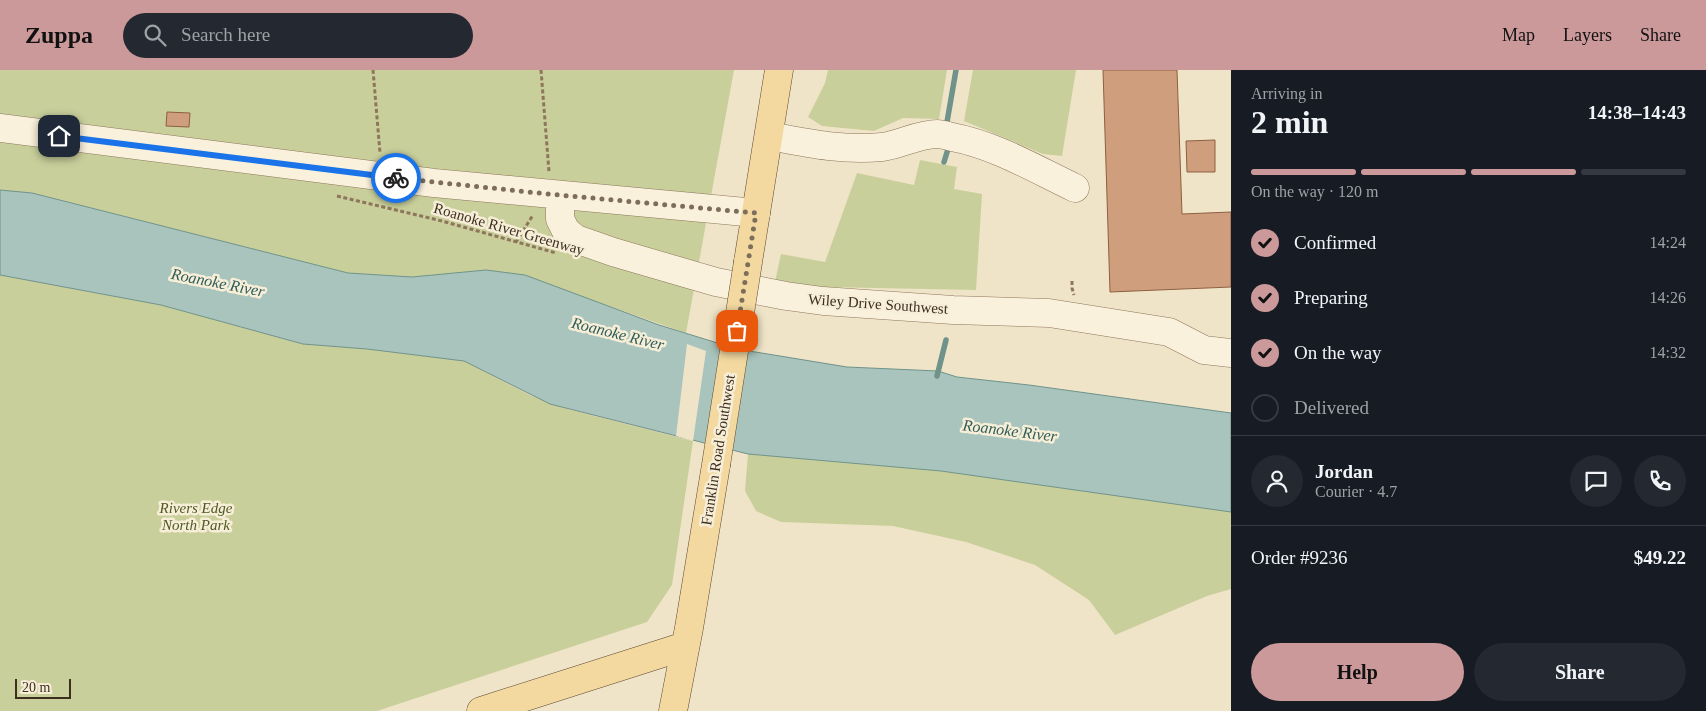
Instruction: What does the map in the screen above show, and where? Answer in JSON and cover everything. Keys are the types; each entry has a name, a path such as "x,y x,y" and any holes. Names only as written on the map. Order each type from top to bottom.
{"main road":[{"name":"Franklin Road Southwest","path":"672,711 716,465 779,70"},
{"path":"481,711 685,646"}],"street":[{"path":"0,128 434,183 555,185 756,213"},
{"path":"769,136 822,146 853,149 884,147 938,134 962,138 987,147 1075,188"},
{"name":"Wiley Drive Southwest","path":"555,185 560,219 566,231 576,239 613,252 716,282 786,296 823,301 953,310 1049,313 1169,332 1204,350 1231,353"}],"path":[{"path":"371,152 381,153 373,70"},
{"path":"541,70 555,185"},
{"name":"Roanoke River Greenway","path":"330,194 442,221 557,253"},
{"path":"516,242 534,214"}],"green space":[{"path":"0,70 734,70 686,333 609,306 486,270 412,277 348,273 32,193 0,190"},
{"path":"828,70 947,70 939,119 903,118 874,131 822,126 808,117 825,83"},
{"path":"973,70 1076,70 1062,156 1043,154 964,121"},
{"path":"920,160 957,167 954,189 982,194 976,290 774,286 781,254 825,262 857,173 914,185"},
{"name":"Rivers Edge North Park","path":"0,275 161,305 303,344 367,349 464,361 532,396 571,410 693,441 672,585 647,622 377,711 0,711"},
{"path":"748,454 941,471 1231,512 1231,589 1207,596 1115,635 1089,600 1035,565 966,542 893,526 781,522 756,511 745,491"}],"water":[{"name":"Roanoke River","path":"0,190 32,193 348,273 412,277 486,270 525,275 659,325 737,349 847,367 938,371 957,377 1231,413 1231,512 941,471 748,454 550,404 464,361 367,349 303,344 161,305 0,275"}],"pier":[{"path":"687,344 706,351 693,441 676,436"}],"building":[{"path":"1103,70 1177,70 1182,214 1231,212 1231,287 1110,292"},
{"path":"167,112 190,113 189,127 166,126"},
{"path":"1215,140 1215,172 1187,172 1186,141"}],"waterway":[{"path":"947,122 956,70"},
{"path":"944,162 948,149"},
{"path":"937,376 946,340"}],"way so far":[{"path":"396,178 756,213 737,331"}],"route":[{"path":"59,136 396,178"}]}
